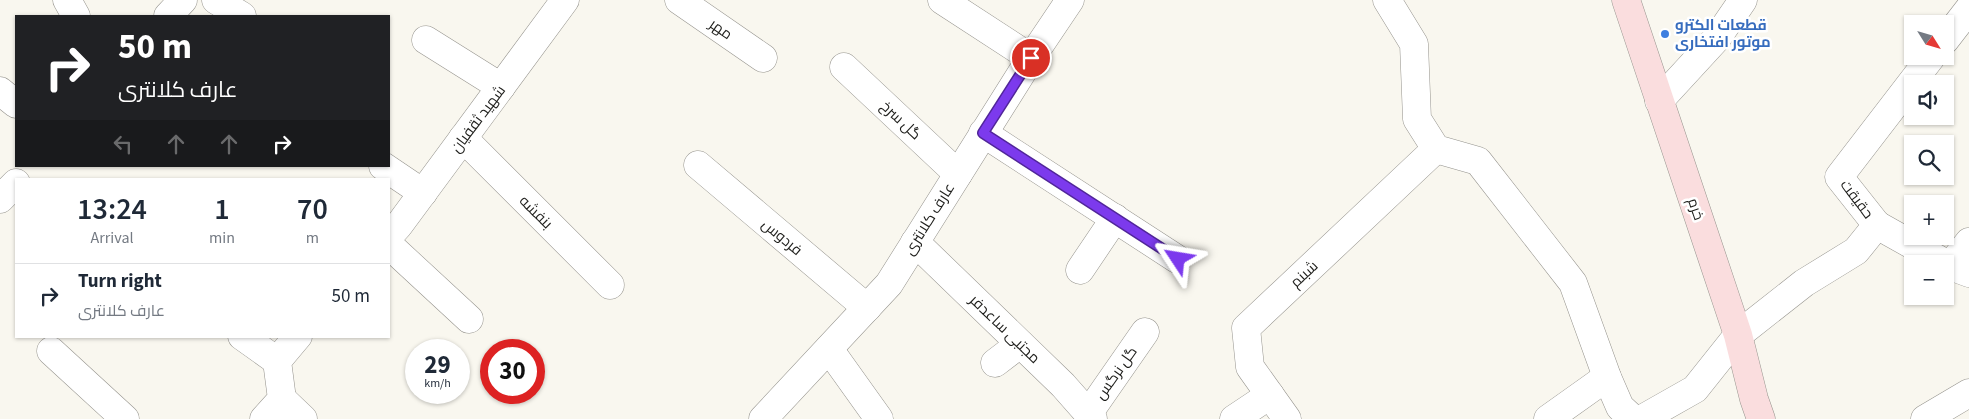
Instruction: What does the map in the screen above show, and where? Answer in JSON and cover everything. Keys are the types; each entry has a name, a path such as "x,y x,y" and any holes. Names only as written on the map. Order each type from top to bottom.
{"main road":[{"name":"خرم","path":"1626,0 1738,334 1754,399 1761,419"}],"street":[{"path":"67,0 75,15"},
{"path":"169,15 183,0"},
{"path":"216,0 240,15"},
{"name":"شهید ثقفیان","path":"390,235 423,193 565,0"},
{"name":"مهر","path":"679,0 763,58"},
{"path":"942,0 1031,58"},
{"name":"عارف کلانتری","path":"763,419 889,284 983,133 1070,0"},
{"path":"1387,0 1414,44 1417,119 1436,150 1478,161 1573,283 1607,377 1620,407 1633,419"},
{"path":"1659,100 1717,38 1743,0"},
{"path":"1954,28 1969,9"},
{"path":"426,40 501,87"},
{"name":"حقیقت","path":"1642,419 1695,389 1738,334 1804,284 1856,251 1876,225 1839,176 1925,65"},
{"name":"گل سرخ","path":"844,67 958,174"},
{"path":"0,91 15,103"},
{"path":"983,133 1178,259"},
{"name":"بنفشه","path":"463,138 610,285"},
{"name":"شبنم","path":"1287,419 1250,367 1246,328 1436,150"},
{"name":"فردوس","path":"698,165 867,308"},
{"path":"23,178 31,167"},
{"path":"384,167 423,193"},
{"path":"0,199 15,184"},
{"path":"1080,270 1115,218"},
{"path":"1876,225 1960,269 1969,242"},
{"name":"مجتبی ساعدفر","path":"915,242 1063,385 1090,416"},
{"path":"390,247 469,319"},
{"name":"گل نرگس","path":"1090,416 1145,332"},
{"path":"245,338 277,361 282,399 303,419"},
{"path":"277,361 296,338"},
{"path":"995,363 1020,344"},
{"path":"829,349 879,419"},
{"path":"51,351 125,419"},
{"path":"1548,419 1607,377"},
{"path":"1925,419 1969,393"},
{"path":"1234,419 1270,395"},
{"path":"264,419 282,399"}],"place":[{"name":"قطعات الکترو موتور افتخاری","path":"1665,34"}],"route":[{"path":"1031,58 983,133 1178,259"}]}
